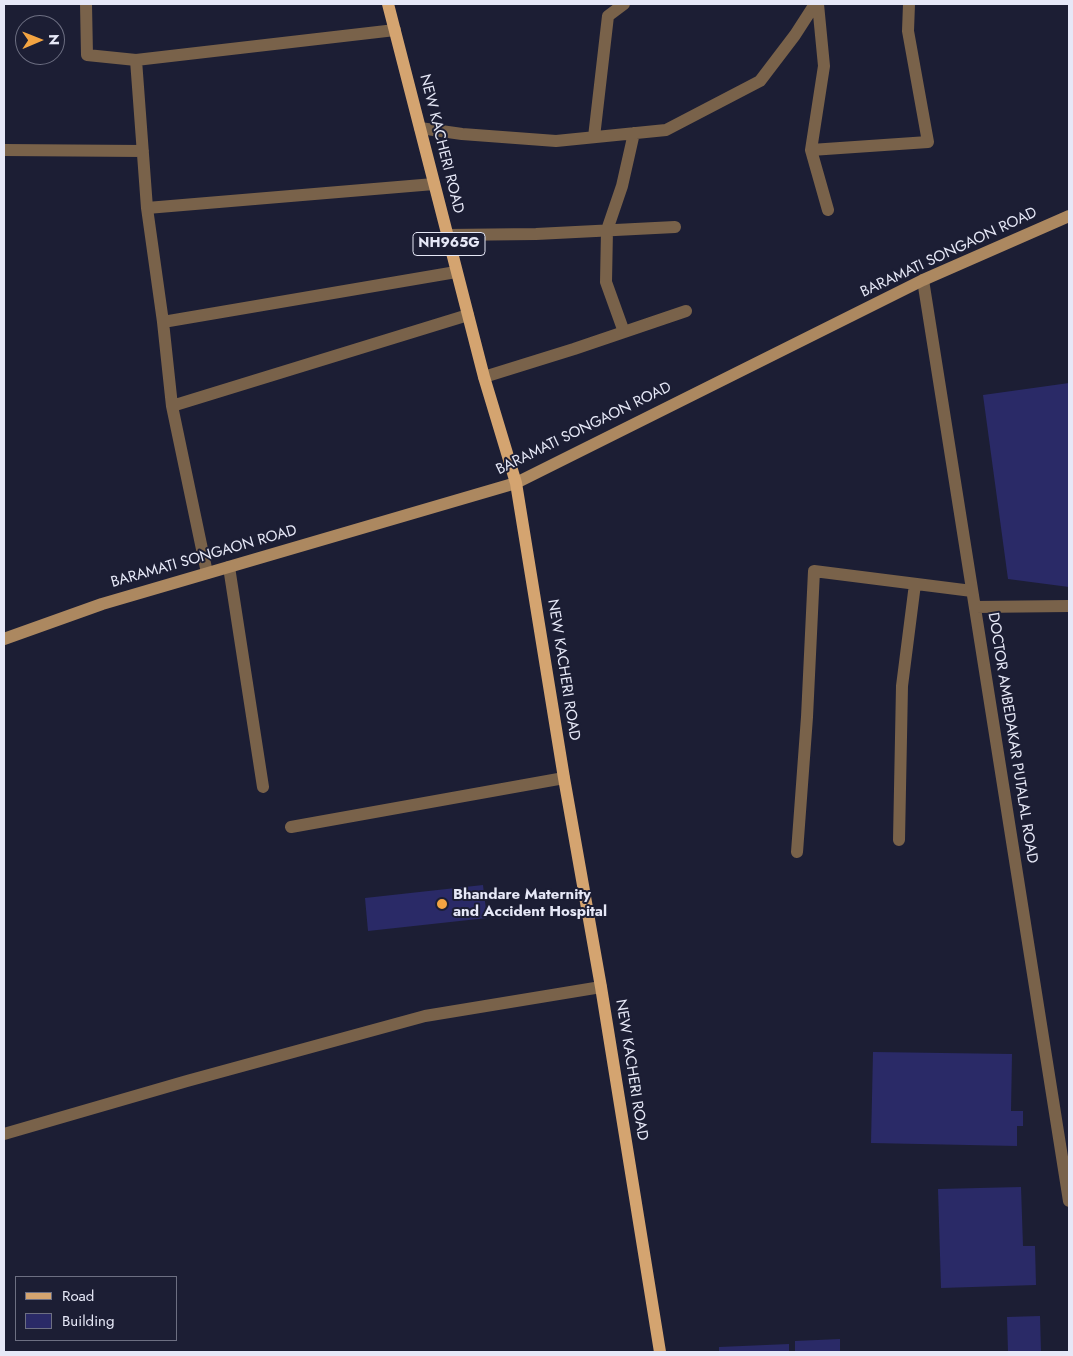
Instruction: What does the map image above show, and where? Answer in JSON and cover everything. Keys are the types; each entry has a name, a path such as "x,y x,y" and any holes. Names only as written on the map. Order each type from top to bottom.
{"main road":[{"name":"NEW KACHERI ROAD","path":"388,4 484,377 516,483 660,1352"},
{"name":"BARAMATI SONGAON ROAD","path":"4,640 102,604 516,483 923,280 1069,216"}],"street":[{"path":"86,4 86,55 136,60 395,30"},
{"path":"594,137 608,16 624,4"},
{"path":"420,128 462,134 556,141 666,130 760,82 817,4"},
{"path":"817,4 824,66 811,150 828,210"},
{"path":"811,150 928,142 908,31 909,4"},
{"path":"136,60 147,208 163,322 172,406 206,573"},
{"path":"624,332 606,282 607,230 622,186 634,133"},
{"path":"4,150 143,150"},
{"path":"147,208 434,184"},
{"path":"447,235 536,234 675,227"},
{"path":"163,322 456,272"},
{"name":"DOCTOR AMBEDAKAR PUTALAL ROAD","path":"923,280 1069,1200"},
{"path":"484,377 686,311"},
{"path":"172,406 468,315"},
{"path":"229,567 263,787"},
{"path":"797,852 807,718 814,571 972,591"},
{"path":"899,840 902,686 915,584"},
{"path":"975,607 1069,606"},
{"path":"291,827 564,778"},
{"path":"4,1134 197,1078 425,1016 601,987"}],"building":[{"path":"1069,383 1069,587 1008,579 983,395"},
{"path":"483,885 487,918 368,931 365,898"},
{"path":"873,1052 1012,1054 1011,1111 1023,1111 1023,1126 1017,1126 1017,1146 871,1143"},
{"path":"1021,1187 1023,1246 1035,1246 1036,1285 941,1288 938,1189"},
{"path":"1040,1316 1041,1352 1008,1352 1007,1317"},
{"path":"840,1339 840,1352 795,1352 795,1341"},
{"path":"789,1344 789,1352 719,1352 719,1347"}],"place":[{"name":"Bhandare Maternity and Accident Hospital","path":"442,904"}]}
